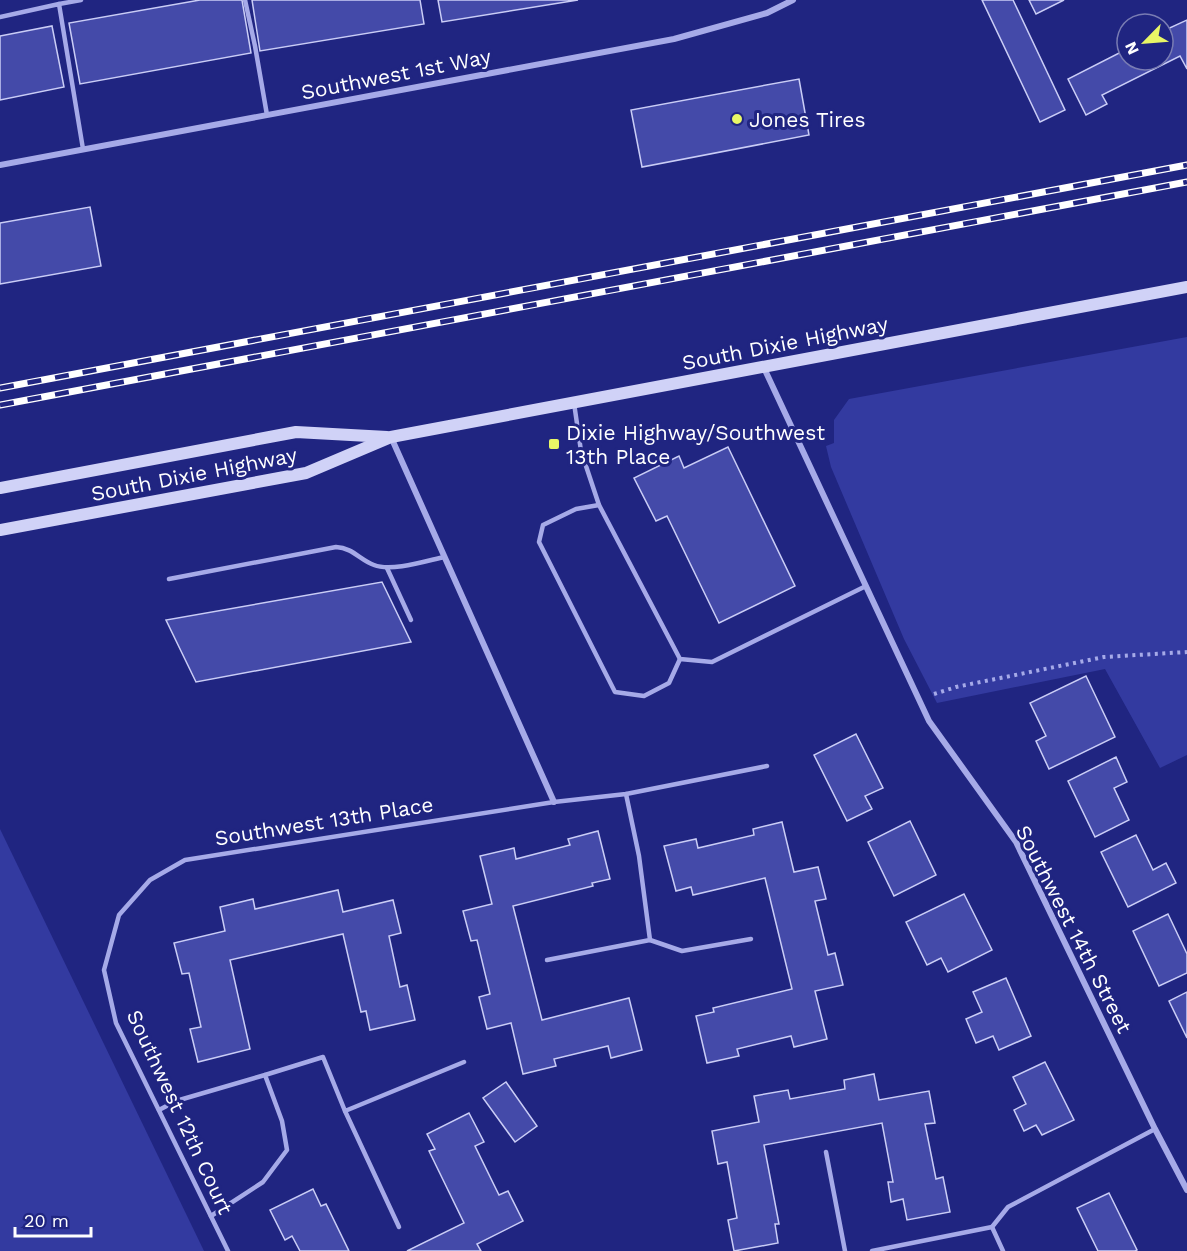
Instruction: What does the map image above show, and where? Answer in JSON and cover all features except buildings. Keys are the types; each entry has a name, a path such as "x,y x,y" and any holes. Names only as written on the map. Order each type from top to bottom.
{"main road":[{"name":"South Dixie Highway","path":"0,531 306,473 391,437 1187,287"},
{"name":"South Dixie Highway","path":"0,488 296,432 391,437"}],"street":[{"name":"Southwest 1st Way","path":"0,165 674,39 767,13 793,0"},
{"name":"Southwest 14th Street","path":"764,367 929,721 1016,842 1155,1129 1187,1190"},
{"path":"391,437 554,802"}],"lane":[{"path":"0,17 81,0"},
{"path":"244,0 267,115"},
{"path":"59,4 82,149"},
{"path":"573,403 581,451 599,505 680,659"},
{"path":"599,505 576,509 543,525 539,542 615,692 644,696 669,683 680,659"},
{"path":"169,579 336,547 345,548 377,567 387,568 444,557"},
{"path":"387,568 411,620"},
{"path":"680,659 712,662 866,586"},
{"name":"Southwest 13th Place","path":"119,915 150,880 185,860 554,802 626,794 767,766"},
{"path":"626,794 639,856 650,940"},
{"name":"Southwest 12th Court","path":"119,915 104,970 116,1023 228,1251"},
{"path":"548,960 650,940 682,951 751,939"},
{"path":"159,1110 176,1101 323,1057 345,1111 399,1227"},
{"path":"345,1111 464,1062"},
{"path":"211,1216 263,1182 287,1150 282,1121 265,1075"},
{"path":"873,1251 992,1227 1008,1207 1155,1129"},
{"path":"826,1152 845,1251"},
{"path":"992,1227 1003,1251"}],"path":[{"path":"919,699 956,687 1104,657 1187,652"}],"shaded area":[{"path":"1187,337 1187,755 1160,768 1105,669 937,703 904,639 831,467 826,446 834,443 834,420 849,399"},
{"path":"0,829 204,1251 0,1251"}],"railway":[{"path":"0,388 1187,165"},
{"path":"0,405 1187,182"}],"place":[{"name":"Jones Tires","path":"737,119"},
{"name":"Dixie Highway/Southwest 13th Place","path":"554,444"}]}
